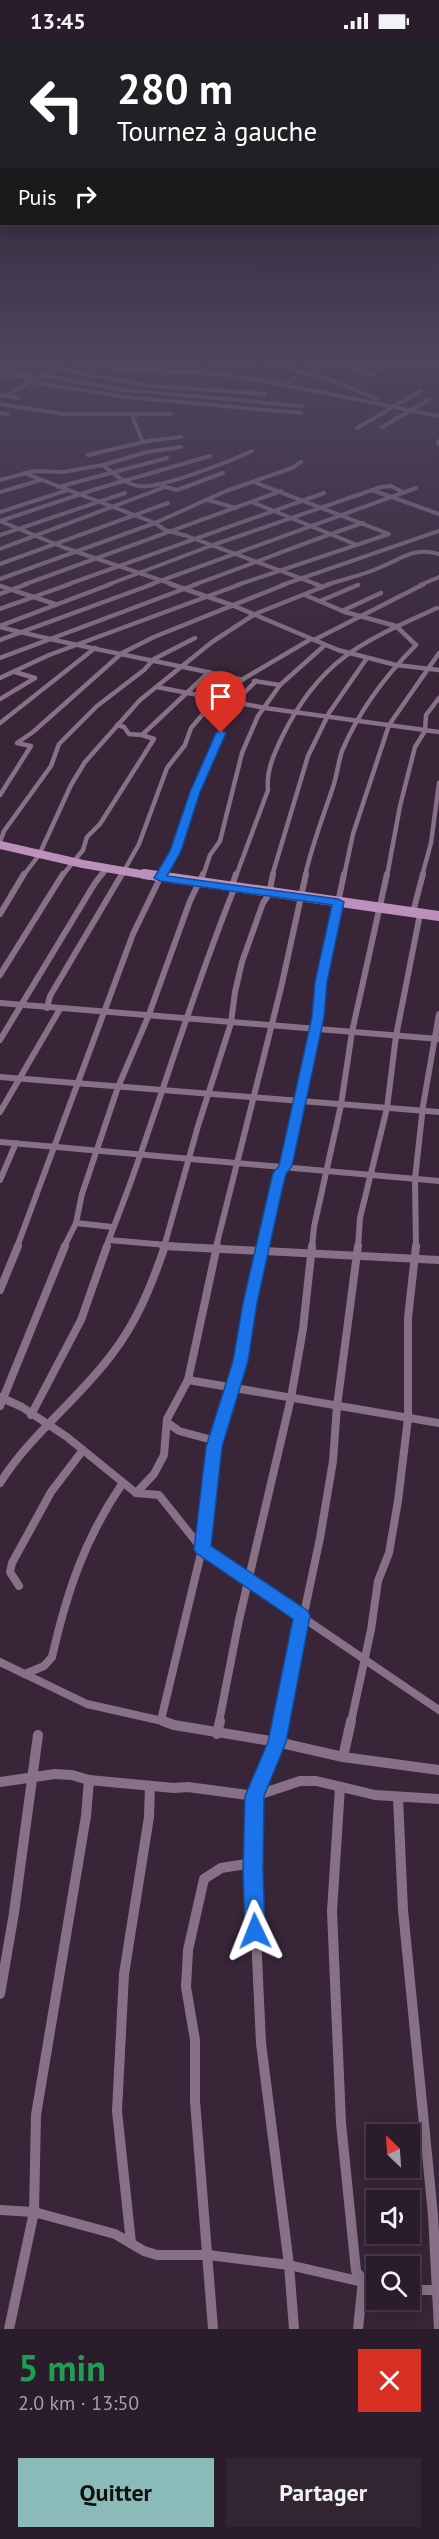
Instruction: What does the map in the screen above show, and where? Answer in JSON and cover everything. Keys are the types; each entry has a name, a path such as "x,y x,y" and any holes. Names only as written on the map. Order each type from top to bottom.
{"main road":[{"path":"0,844 39,855 160,878 234,890 439,916"}],"street":[{"path":"0,480 40,470 67,471 100,465"},
{"path":"105,465 125,481 144,487 217,465"},
{"path":"58,487 141,465"},
{"path":"0,521 180,465"},
{"path":"0,579 155,523 297,465"},
{"path":"176,466 194,472"},
{"path":"24,473 171,531 323,587"},
{"path":"157,484 177,490 223,473"},
{"path":"0,492 41,480"},
{"path":"0,678 74,646 276,571 389,534 254,482"},
{"path":"0,626 139,572 372,490 388,486 401,491"},
{"path":"0,549 165,487"},
{"path":"0,640 416,488"},
{"path":"0,512 68,490"},
{"path":"372,490 439,514"},
{"path":"0,594 280,491"},
{"path":"0,535 125,493"},
{"path":"0,609 324,493"},
{"path":"208,500 236,508"},
{"path":"252,502 357,545"},
{"path":"0,564 168,503"},
{"path":"0,521 74,551 232,605 347,653 396,665 439,670"},
{"path":"0,658 256,563 305,542 364,523"},
{"path":"0,795 31,746 17,743 33,732 122,653 154,637 298,579 439,531"},
{"path":"0,914 19,881 39,855 71,785 85,762 140,700 212,642 255,614 382,567 406,554 425,550 439,554"},
{"path":"47,1008 50,996 139,844 170,763 185,745 190,728 214,700 241,679 312,640 410,590 439,578"},
{"path":"320,602 358,585"},
{"path":"0,586 9,591 56,604"},
{"path":"342,610 381,593"},
{"path":"136,1493 154,1474 164,1455 169,1414 188,1380 216,1248 255,1096 302,898 312,846 334,785 342,752 374,693 396,665 416,645 396,626 361,617 306,595"},
{"path":"31,1415 81,1320 110,1240 112,1227 134,1174 215,937 234,890 232,886 234,880 245,857 253,825 268,790 267,781 273,756 311,688 347,653 396,626 437,608"},
{"path":"0,626 18,633 74,646 154,659 241,679 280,685"},
{"path":"0,844 4,831 51,766 59,744 97,706 144,670 154,659 195,638"},
{"path":"325,645 280,685 258,716 242,753 220,841 210,855 200,884 190,901 148,1017 118,1087 82,1194 76,1223 1,1401 22,1407 46,1423 136,1493 152,1493 166,1501 202,1549 439,1710"},
{"path":"0,723 95,648"},
{"path":"161,1720 202,1549 216,1441 240,1361 280,1173 285,1166 300,1101 318,1017 321,982 353,834 389,725 439,653"},
{"path":"0,1483 7,1470 46,1423 109,1359 127,1333 165,1246 231,1023 232,1007 243,961 263,903 269,894 274,867 308,756 327,716 367,658"},
{"path":"0,699 36,678 15,672"},
{"path":"142,735 209,672"},
{"path":"0,1290 24,1231 133,934 176,851 195,792 221,733 219,726 256,681"},
{"path":"157,687 214,700 439,732"},
{"path":"217,1734 249,1580 291,1398 303,1329 314,1227 341,1105 352,1032 374,926 381,908 400,806 415,747 424,731 426,715 439,698"},
{"path":"0,712 11,716"},
{"path":"0,975 61,877 83,850 87,837 100,824 154,739 129,734 124,727 117,725"},
{"path":"294,2329 289,2265 261,2043 253,1863 255,1796 277,1742 320,1538 333,1461 337,1406 360,1218 387,1108 396,1036 417,913 418,888 431,843 439,783"},
{"path":"0,1040 95,883 108,868"},
{"path":"0,1004 438,1039"},
{"path":"0,1112 60,1009"},
{"path":"343,1757 365,1658 378,1581 388,1553 398,1501 408,1418 408,1318 415,1258 417,1204 415,1179 422,1111 438,1039 439,1014"},
{"path":"0,1077 439,1112"},
{"path":"0,1142 238,1161 439,1181"},
{"path":"0,1180 16,1143"},
{"path":"76,1223 112,1227"},
{"path":"110,1240 165,1246 439,1260"},
{"path":"188,1380 439,1423"},
{"path":"168,1423 179,1431 216,1441"},
{"path":"20,1586 10,1572 12,1563 51,1492 83,1450"},
{"path":"25,1674 44,1666 52,1657 70,1581 100,1515 122,1484"},
{"path":"0,1662 87,1704 217,1734 277,1742 343,1757 439,1770"},
{"path":"0,1994 34,1776 38,1735"},
{"path":"0,1782 34,1776 72,1775 89,1780 188,1787 255,1796 308,1780 375,1796 439,1799"},
{"path":"9,2329 34,2212 36,2115 64,1934 86,1816 89,1780"},
{"path":"131,2243 117,2100 124,1974 149,1817 150,1786"},
{"path":"340,1787 332,1911 341,2123 356,2271 363,2280 358,2329"},
{"path":"398,1797 403,1910 433,2215 439,2329"},
{"path":"213,2329 195,2101 195,2040 186,1987 188,1950 204,1879 210,1872 224,1865 253,1863"},
{"path":"0,2210 34,2212 115,2234 144,2251 157,2255 208,2255 289,2265 366,2281"},
{"path":"420,2290 437,2290"}],"route":[{"path":"221,733 195,792 176,851 160,878 338,902 321,982 318,1017 300,1101 285,1166 280,1173 275,1190 250,1303 240,1361 214,1447 202,1549 302,1616 277,1742 255,1796 253,1871 255,1931"}]}
